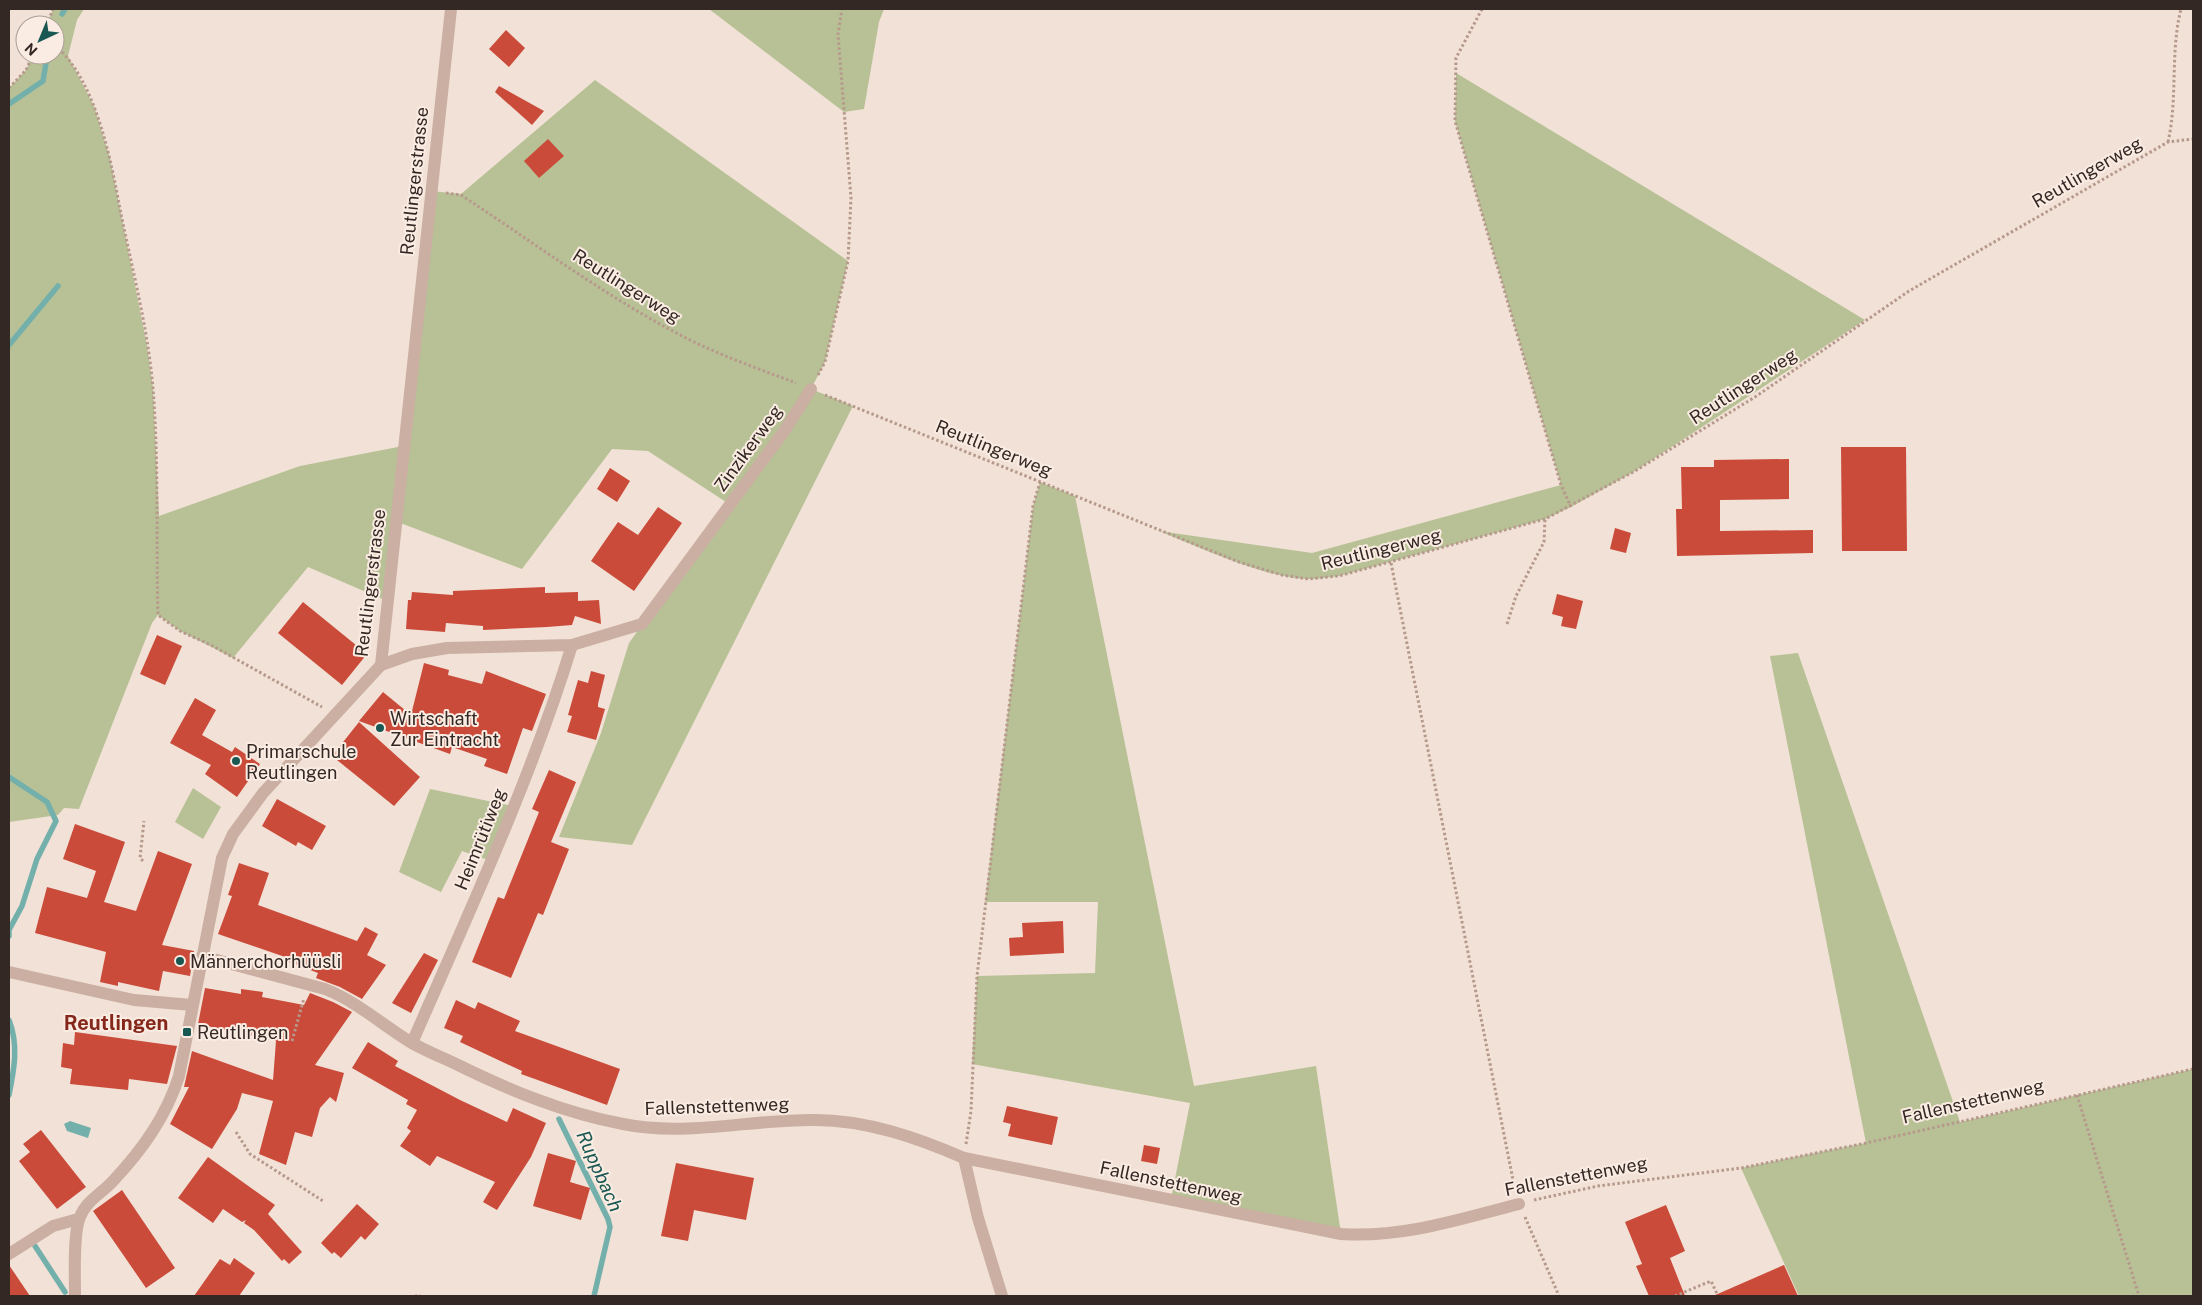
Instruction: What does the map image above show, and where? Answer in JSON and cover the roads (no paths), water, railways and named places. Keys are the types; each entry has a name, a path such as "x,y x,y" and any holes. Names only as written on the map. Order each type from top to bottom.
{"street":[{"name":"Reutlingerstrasse","path":"78,1219 85,1205 110,1184 138,1154 156,1128 174,1093 180,1076 192,1005 222,858 233,834 264,793 380,665 451,9"},
{"name":"Zinzikerweg","path":"380,665 412,654 447,648 572,646 642,624 785,430 811,389"},
{"name":"Heimrütiweg","path":"412,1043 492,861 553,708 572,646"},
{"name":"Fallenstettenweg","path":"202,956 308,983 343,996 412,1043 508,1090 574,1112 624,1125 663,1129 816,1120 879,1127 937,1146 964,1158 1341,1234 1366,1236 1429,1228 1519,1204"},
{"path":"9,972 134,1000 192,1005"},
{"path":"964,1158 978,1218 1002,1296"},
{"path":"9,1254 53,1226 78,1219 75,1296"}],"water":[{"path":"70,1121 91,1128 88,1138 67,1131 64,1124"}],"waterway":[{"path":"62,14 65,9"},
{"path":"9,104 43,81 46,65"},
{"path":"9,345 58,286"},
{"path":"9,777 47,802 56,821 37,859 22,906 9,930 9,936"},
{"path":"9,1020 15,1048 9,1095"},
{"name":"Ruppbach","path":"559,1119 608,1219 610,1227 594,1296"},
{"path":"35,1246 65,1292"}],"place":[{"name":"Wirtschaft Zur Eintracht","path":"380,728"},
{"name":"Primarschule Reutlingen","path":"236,761"},
{"name":"Männerchorhüüsli","path":"180,961"},
{"name":"Reutlingen","path":"187,1032"}],"district":[{"name":"Reutlingen","path":"116,1023"}]}
